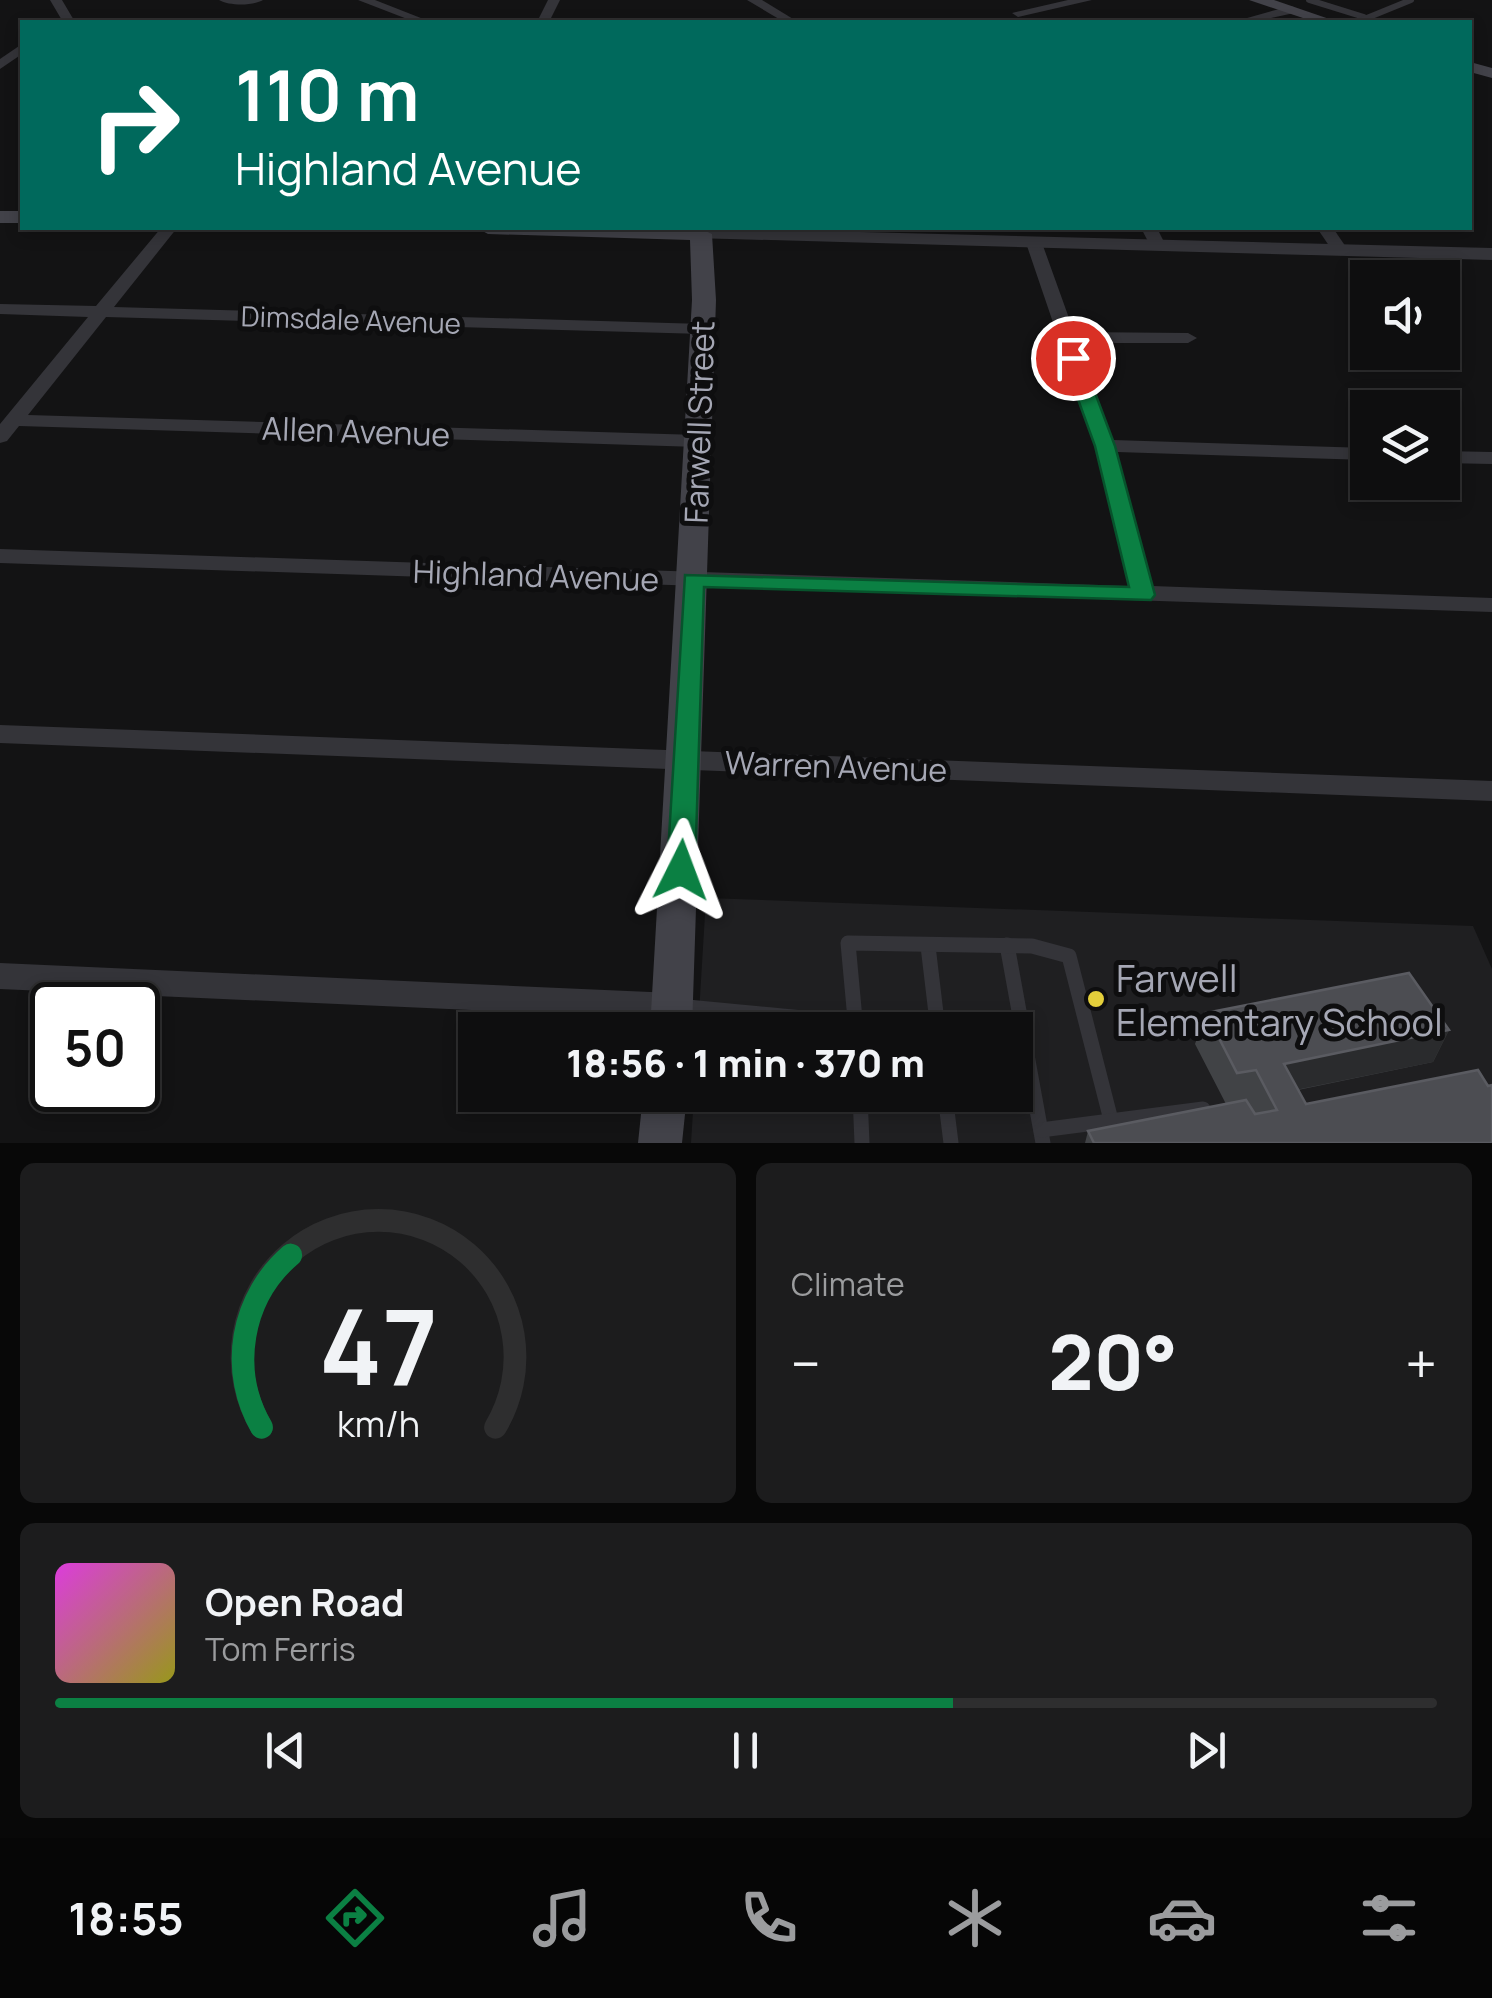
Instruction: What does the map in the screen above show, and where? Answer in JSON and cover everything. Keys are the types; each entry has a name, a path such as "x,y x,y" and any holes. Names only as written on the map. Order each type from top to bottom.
{"main road":[{"path":"1257,0 1323,20"},
{"path":"559,230 702,234"},
{"name":"Farwell Street","path":"672,1012 693,580 702,234"},
{"path":"660,1143 663,1112"}],"street":[{"path":"225,0 257,0"},
{"path":"364,0 419,20"},
{"path":"753,0 788,20"},
{"path":"1018,13 1086,0"},
{"path":"1248,20 1290,10"},
{"path":"0,65 20,49"},
{"path":"0,437 167,230"},
{"path":"1326,230 1340,250"},
{"path":"702,234 1034,243 1154,237 1340,250 1492,254"},
{"path":"1034,243 1105,446 1143,595"},
{"name":"Dimsdale Avenue","path":"0,309 702,329"},
{"path":"1067,336 1188,338"},
{"name":"Allen Avenue","path":"14,420 698,441"},
{"path":"1105,446 1350,453"},
{"path":"1460,457 1492,458"},
{"name":"Highland Avenue","path":"0,556 1492,605"},
{"name":"Warren Avenue","path":"0,734 1492,790"},
{"path":"0,976 576,1012"}],"lane":[{"path":"1308,0 1361,20 1411,0"},
{"path":"855,1012 848,942 1007,945 1069,956 1112,1124"},
{"path":"1007,945 1042,1137 1207,1109"},
{"path":"928,946 936,1012"},
{"path":"861,1112 862,1143"},
{"path":"947,1112 950,1143"}],"shaded area":[{"name":"Farwell Elementary School","path":"706,898 1473,926 1492,969 1492,1143 691,1143 693,1112 1033,1112 1033,1012 699,1012"}],"building":[{"path":"1409,973 1449,1030 1284,1064 1306,1104 1478,1070 1488,1086 1492,1085 1492,1143 1094,1143 1088,1131 1246,1100 1255,1114 1277,1110 1256,1070 1237,1073 1206,1013"}],"place":[{"name":"Farwell Elementary School","path":"1096,999"}],"route":[{"path":"681,870 693,580 1143,595 1105,446 1073,358"}]}
